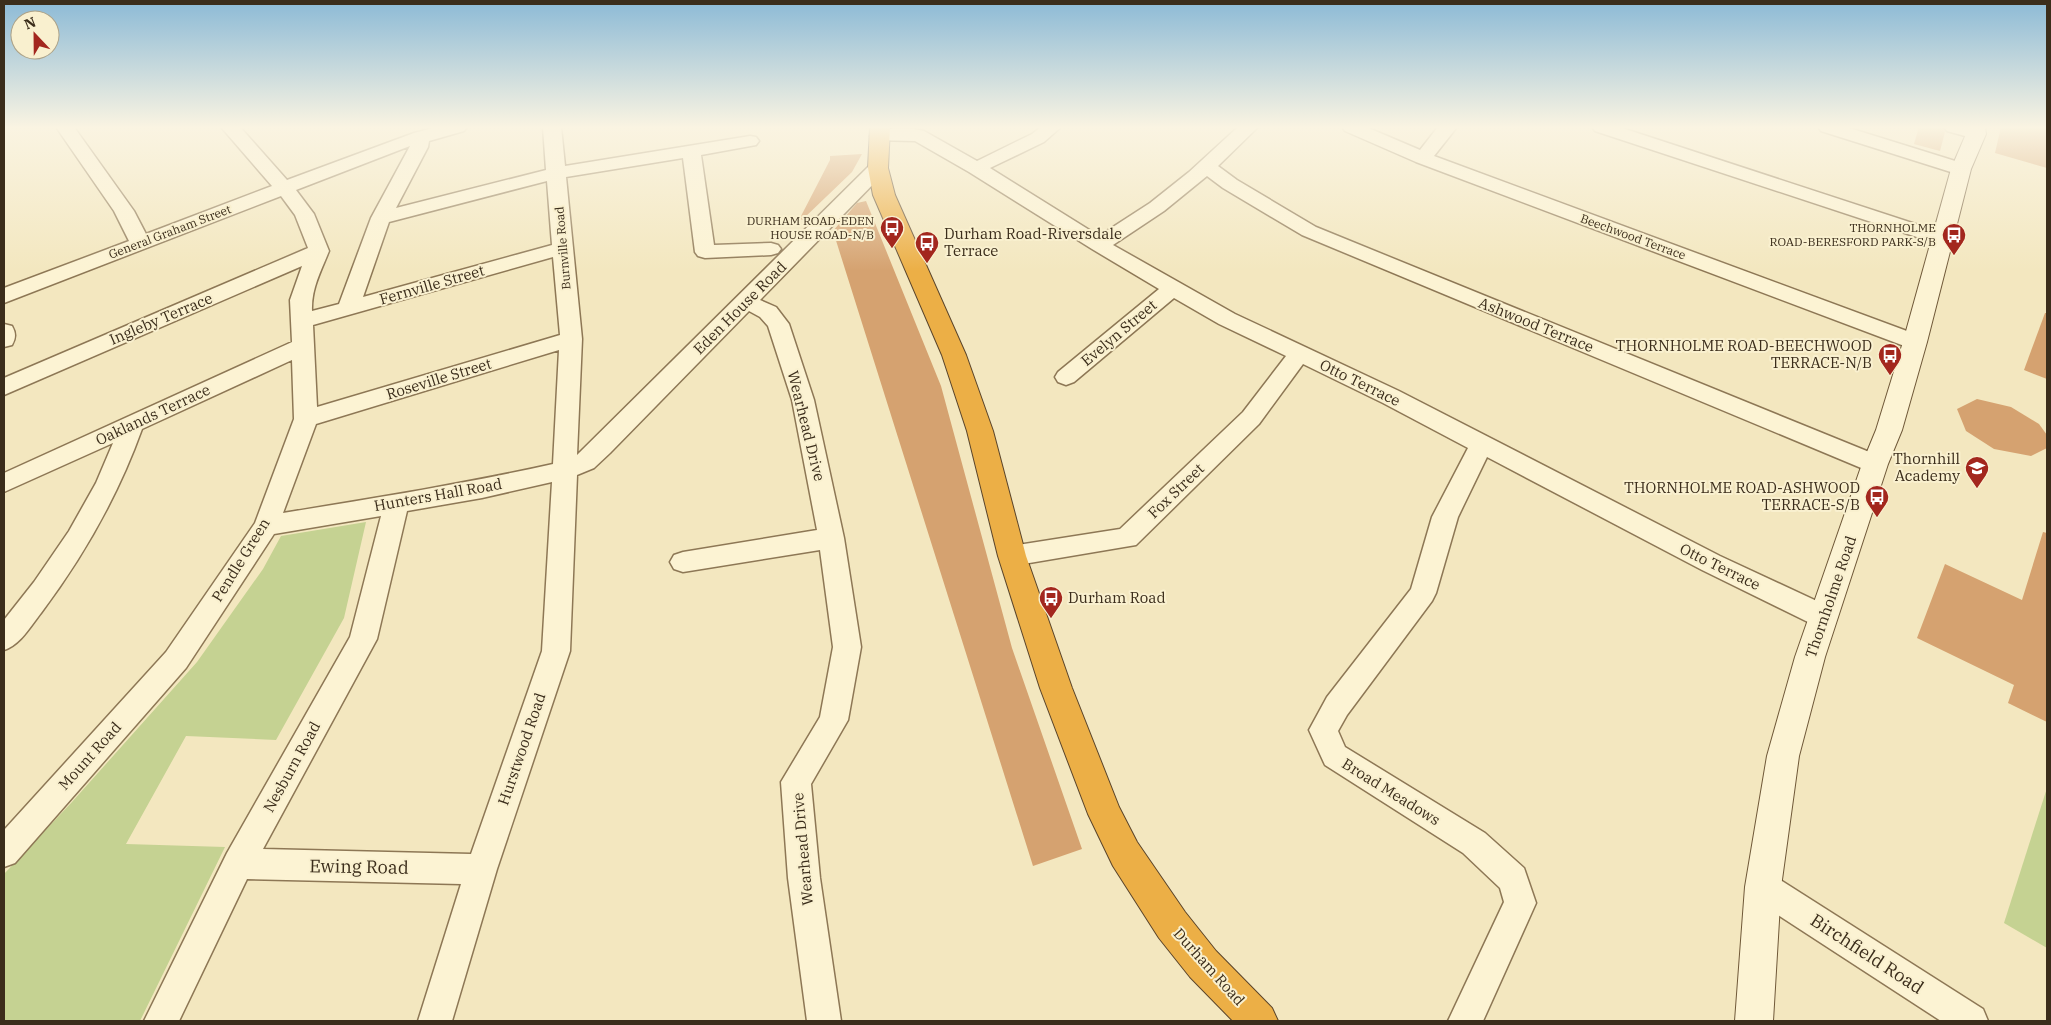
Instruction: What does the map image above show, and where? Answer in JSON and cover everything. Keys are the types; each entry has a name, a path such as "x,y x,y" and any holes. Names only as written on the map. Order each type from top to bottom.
{"highway":[{"name":"Durham Road","path":"880,175 884,195 945,332 962,378 980,431 1012,556 1056,688 1105,814 1125,854 1172,926 1203,964 1259,1021"}],"street":[{"path":"99,175 124,211 140,244"},
{"path":"272,175 304,214 319,251"},
{"name":"General Graham Street","path":"4,296 315,175"},
{"path":"348,308 381,218 404,175"},
{"path":"381,218 549,175"},
{"name":"Burnville Road","path":"556,175 571,339 565,470"},
{"path":"695,175 706,252 771,249"},
{"name":"Eden House Road","path":"602,447 871,175"},
{"name":"Otto Terrace","path":"987,175 1099,245 1226,319 1391,397 1711,563 1824,617"},
{"path":"1099,245 1157,207 1196,175"},
{"name":"Ashwood Terrace","path":"1219,175 1237,189 1309,231 1875,464"},
{"name":"Beechwood Terrace","path":"1468,175 1915,342"},
{"path":"1748,175 1942,238"},
{"name":"Thornholme Road","path":"1754,1021 1762,887 1783,756 1810,657 1875,464 1889,430 1915,342 1959,175"},
{"name":"Fernville Street","path":"302,321 563,248"},
{"name":"Pendle Green","path":"176,660 266,526 306,419 302,321 303,292 319,251"},
{"name":"Ingleby Terrace","path":"4,387 319,251"},
{"name":"Evelyn Street","path":"1066,377 1173,288"},
{"name":"Wearhead Drive","path":"747,302 768,312 778,324 803,400 831,538 847,647 834,720 796,782 804,878 824,1021"},
{"path":"4,331 4,340"},
{"name":"Roseville Street","path":"306,419 571,339"},
{"name":"Fox Street","path":"1012,556 1127,538 1251,418 1300,354"},
{"name":"Oaklands Terrace","path":"4,483 132,425 304,356"},
{"path":"4,639 58,572 79,537 96,508 123,452 132,425"},
{"name":"Broad Meadows","path":"1465,1021 1520,904 1513,879 1474,843 1335,756 1323,730 1337,706 1423,593 1445,517 1482,444"},
{"name":"Hunters Hall Road","path":"266,526 482,488 565,470 585,462 602,447"},
{"name":"Hurstwood Road","path":"435,1021 481,869 556,651 565,470"},
{"name":"Nesburn Road","path":"161,1021 238,864 363,640 397,502"},
{"path":"683,562 831,538"},
{"name":"Mount Road","path":"4,852 176,660"},
{"name":"Ewing Road","path":"238,864 481,869"},
{"name":"Birchfield Road","path":"1762,887 1971,1021"}],"green space":[{"path":"366,522 344,618 276,740 186,736 126,844 225,847 140,1021 4,1021 4,874 72,802 197,662 263,569 281,536"},
{"path":"2047,788 2047,948 2004,923"}],"building":[{"path":"822,175 849,175 802,220 800,218"},
{"path":"866,201 941,386 1012,648 1082,849 1033,866 833,231 857,203"},
{"path":"2045,313 2047,313 2047,379 2024,370"},
{"path":"1977,399 2011,407 2039,424 2047,435 2047,448 2031,456 1994,449 1966,431 1957,409"},
{"path":"2043,532 2047,533 2047,722 2008,703 2014,685 1917,638 1945,564 2022,600"}],"place":[{"name":"DURHAM ROAD-EDEN HOUSE ROAD-N/B","path":"892,249"},
{"name":"THORNHOLME ROAD-BERESFORD PARK-S/B","path":"1954,256"},
{"name":"Durham Road-Riversdale Terrace","path":"927,264"},
{"name":"THORNHOLME ROAD-BEECHWOOD TERRACE-N/B","path":"1890,376"},
{"name":"Thornhill Academy","path":"1977,489"},
{"name":"THORNHOLME ROAD-ASHWOOD TERRACE-S/B","path":"1877,518"},
{"name":"Durham Road","path":"1051,619"}]}
